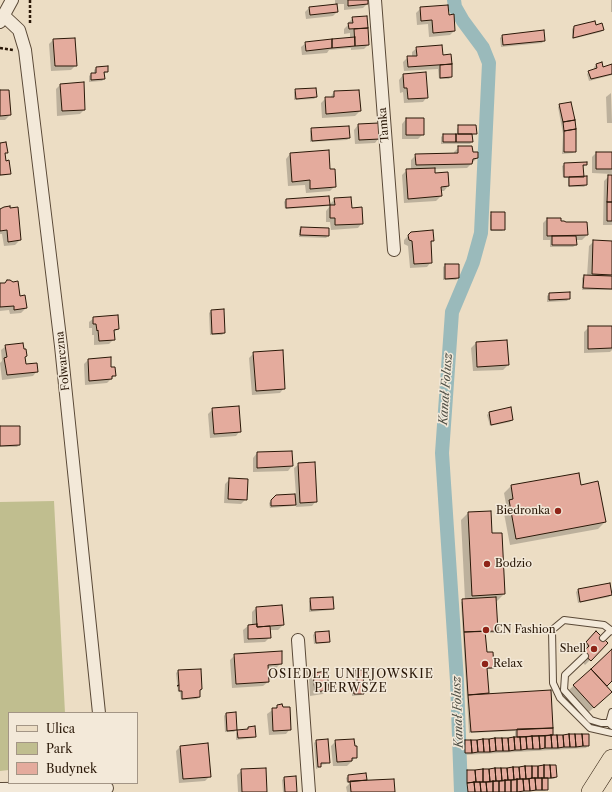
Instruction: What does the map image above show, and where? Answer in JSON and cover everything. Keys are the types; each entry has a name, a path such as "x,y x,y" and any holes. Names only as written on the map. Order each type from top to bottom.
{"main road":[{"path":"591,792 612,759"}],"street":[{"path":"2,19 12,0"},
{"name":"Tamka","path":"375,0 394,250"},
{"name":"Folwarczna","path":"2,19 19,30 25,50 61,346 99,712"},
{"path":"298,640 309,792"},
{"path":"0,789 107,788"}],"lane":[{"path":"603,638 611,630 604,624 564,620 552,630 552,675 553,683 560,698 590,728 612,732"},
{"path":"585,656 565,675 564,690 591,720 610,725 612,712"}],"green space":[{"path":"54,501 65,712 8,712 8,770 0,771 0,502"}],"building":[{"path":"348,0 368,0 368,4 348,6"},
{"path":"337,4 338,12 310,15 309,7"},
{"path":"448,5 449,15 454,14 455,31 433,33 432,20 421,21 420,7"},
{"path":"367,16 368,28 349,29 348,23 353,23 352,17"},
{"path":"595,21 596,25 602,23 604,30 573,38 574,26"},
{"path":"368,28 369,45 355,46 354,29"},
{"path":"544,30 545,41 503,45 502,35"},
{"path":"355,37 355,46 332,48 332,39"},
{"path":"75,38 77,66 55,66 53,39"},
{"path":"332,39 332,48 306,51 305,42"},
{"path":"442,45 443,55 451,54 452,64 408,67 407,56 417,56 416,47"},
{"path":"602,62 603,67 612,64 612,74 591,79 588,71 597,68 596,64"},
{"path":"452,64 452,77 440,78 440,65"},
{"path":"108,66 108,72 104,72 105,79 91,80 91,73 96,73 96,67"},
{"path":"426,72 428,98 408,99 407,88 404,88 403,74"},
{"path":"84,82 85,110 62,111 60,84"},
{"path":"316,88 317,97 296,99 295,89"},
{"path":"0,90 9,90 11,115 0,116"},
{"path":"359,90 361,111 326,114 325,97 334,97 334,91"},
{"path":"571,102 575,120 563,122 559,104"},
{"path":"406,118 424,118 424,135 406,135"},
{"path":"575,120 576,129 564,131 563,122"},
{"path":"379,123 380,139 359,140 358,124"},
{"path":"458,125 476,125 477,134 458,134"},
{"path":"349,126 350,138 312,141 311,128"},
{"path":"576,129 576,152 564,152 564,131"},
{"path":"443,134 456,134 456,142 443,142"},
{"path":"456,134 472,134 473,142 456,142"},
{"path":"6,142 8,153 5,153 6,161 9,160 11,174 0,175 0,143"},
{"path":"458,146 472,146 473,152 478,152 478,158 473,159 472,164 416,165 415,154 458,153"},
{"path":"329,150 330,169 335,169 336,187 310,189 310,180 292,182 290,153"},
{"path":"596,152 612,152 612,169 596,169"},
{"path":"587,162 587,165 583,165 584,177 564,177 564,163"},
{"path":"435,168 435,173 448,172 449,186 441,187 442,196 408,199 406,169"},
{"path":"608,175 612,175 612,202 607,202"},
{"path":"587,176 587,185 569,186 569,177"},
{"path":"329,196 330,205 286,208 286,199"},
{"path":"351,197 352,208 362,207 363,224 335,225 335,218 330,218 330,205 335,205 334,198"},
{"path":"607,202 612,202 612,221 607,221"},
{"path":"10,206 10,208 18,207 21,240 8,242 7,230 0,231 0,209"},
{"path":"491,212 505,212 505,230 491,230"},
{"path":"547,218 561,218 561,221 566,222 587,222 588,235 547,236"},
{"path":"301,227 329,228 329,236 300,235"},
{"path":"433,230 434,241 431,241 432,263 414,264 412,241 409,240 408,235 411,232"},
{"path":"552,236 576,236 577,245 552,245"},
{"path":"593,240 612,241 612,275 592,274"},
{"path":"445,264 459,264 459,278 445,279"},
{"path":"584,275 612,276 612,289 583,288"},
{"path":"7,280 13,282 18,281 20,296 25,295 27,308 14,310 14,306 0,307 0,283 5,283"},
{"path":"570,292 570,299 549,300 549,293"},
{"path":"224,309 225,333 212,334 211,310"},
{"path":"118,315 119,329 114,330 115,340 99,341 96,324 93,324 93,317"},
{"path":"588,326 612,326 612,348 588,349"},
{"path":"507,340 509,365 477,367 476,342"},
{"path":"23,343 27,356 25,357 26,364 37,363 38,372 7,375 4,358 7,357 5,345"},
{"path":"283,350 285,389 256,391 253,352"},
{"path":"111,357 111,367 115,367 116,376 112,376 112,379 89,381 88,359"},
{"path":"239,406 241,432 214,434 212,408"},
{"path":"511,407 513,420 491,425 489,412"},
{"path":"0,426 20,426 20,445 0,446"},
{"path":"292,451 293,466 257,468 257,452"},
{"path":"315,462 317,502 300,503 298,463"},
{"name":"Biedronka","path":"579,473 581,485 598,481 606,522 516,539 509,500 513,499 511,485"},
{"path":"229,478 248,479 247,500 228,499"},
{"path":"295,494 296,505 271,506 271,500 276,495"},
{"name":"Bodzio","path":"491,511 492,533 502,533 505,594 472,596 468,512"},
{"path":"610,583 612,595 580,602 578,589"},
{"path":"333,597 334,609 311,610 310,598"},
{"path":"496,597 498,631 464,632 462,599"},
{"path":"282,605 284,625 257,627 256,607"},
{"path":"257,624 257,627 270,626 271,638 248,639 248,625"},
{"path":"329,631 330,642 316,643 315,632"},
{"path":"485,631 487,652 493,652 494,668 487,668 489,693 468,695 464,632"},
{"name":"Shell","path":"596,631 608,643 591,661 582,653 589,646 586,642"},
{"path":"612,649 612,681 607,686 591,669"},
{"path":"282,651 282,664 268,665 269,682 236,684 234,654"},
{"path":"201,669 202,689 200,690 200,697 182,699 182,691 179,691 178,670"},
{"path":"591,669 612,692 594,708 573,685"},
{"path":"356,670 363,670 364,694 354,694 353,687 358,687"},
{"path":"327,671 329,690 315,692 313,673"},
{"path":"551,690 553,728 471,732 468,695"},
{"path":"282,704 283,707 290,707 291,730 273,731 272,708 277,708 277,705"},
{"path":"236,712 237,730 227,731 226,713"},
{"path":"255,726 256,737 238,738 237,730 248,729 248,727"},
{"path":"553,728 553,735 517,737 517,729"},
{"path":"569,734 570,747 564,747 563,735"},
{"path":"569,734 575,734 576,747 570,747"},
{"path":"575,734 582,734 583,746 576,747"},
{"path":"582,734 589,734 589,746 583,746"},
{"path":"551,735 557,735 558,748 552,748"},
{"path":"551,735 552,748 545,748 545,736"},
{"path":"557,735 563,735 564,747 558,748"},
{"path":"532,736 539,736 540,749 533,749"},
{"path":"532,736 533,749 527,749 526,737"},
{"path":"539,736 545,736 545,748 540,749"},
{"path":"514,737 520,737 521,750 515,750"},
{"path":"514,737 515,750 509,751 508,738"},
{"path":"520,737 526,737 527,749 521,750"},
{"path":"495,738 502,738 503,751 496,751"},
{"path":"495,738 496,751 490,752 489,739"},
{"path":"502,738 508,738 509,751 503,751"},
{"path":"328,739 330,763 321,763 321,767 318,767 316,740"},
{"path":"354,739 355,746 357,746 357,758 352,758 352,761 337,762 335,740"},
{"path":"483,739 489,739 490,752 484,752"},
{"path":"483,739 484,752 478,752 477,740"},
{"path":"465,740 471,740 472,753 465,753"},
{"path":"471,740 477,740 478,752 472,753"},
{"path":"208,743 211,777 183,779 180,746"},
{"path":"544,765 550,765 551,778 544,778"},
{"path":"544,765 544,778 538,778 538,766"},
{"path":"550,765 556,765 557,777 551,778"},
{"path":"525,766 532,766 532,778 526,779"},
{"path":"525,766 526,779 520,779 519,767"},
{"path":"532,766 538,766 538,778 532,778"},
{"path":"513,767 519,767 520,779 514,780"},
{"path":"513,767 514,780 508,780 507,768"},
{"path":"266,768 267,792 242,792 241,769"},
{"path":"495,768 501,768 502,781 496,781"},
{"path":"495,768 496,781 490,782 489,769"},
{"path":"501,768 507,768 508,780 502,781"},
{"path":"483,769 489,769 490,782 483,782"},
{"path":"483,769 483,782 476,782 475,770"},
{"path":"467,770 475,770 476,782 467,783"},
{"path":"366,773 367,780 348,782 348,775"},
{"path":"296,776 297,792 285,792 284,777"},
{"path":"535,778 536,790 530,791 529,779"},
{"path":"535,778 542,778 542,790 536,790"},
{"path":"542,778 548,778 548,790 542,790"},
{"path":"394,779 395,792 351,792 350,781"},
{"path":"517,779 517,792 511,792 511,780"},
{"path":"517,779 523,779 524,791 517,792"},
{"path":"523,779 529,779 530,791 524,791"},
{"path":"505,780 505,792 499,792 499,781"},
{"path":"505,780 511,780 511,792 505,792"},
{"path":"493,781 493,792 487,792 486,782"},
{"path":"493,781 499,781 499,792 493,792"},
{"path":"474,782 475,792 468,792 467,783"},
{"path":"474,782 480,782 481,792 475,792"},
{"path":"480,782 486,782 487,792 481,792"}],"waterway":[{"name":"Kanał Folusz","path":"454,0 455,7 463,21 483,48 489,63 481,233 473,262 452,312 442,453 457,681 461,792"}],"place":[{"name":"Biedronka","path":"558,511"},
{"name":"Bodzio","path":"487,564"},
{"name":"CN Fashion","path":"486,630"},
{"name":"Shell","path":"594,649"},
{"name":"Relax","path":"485,664"}],"district":[{"name":"OSIEDLE UNIEJOWSKIE PIERWSZE","path":"351,682"}]}
